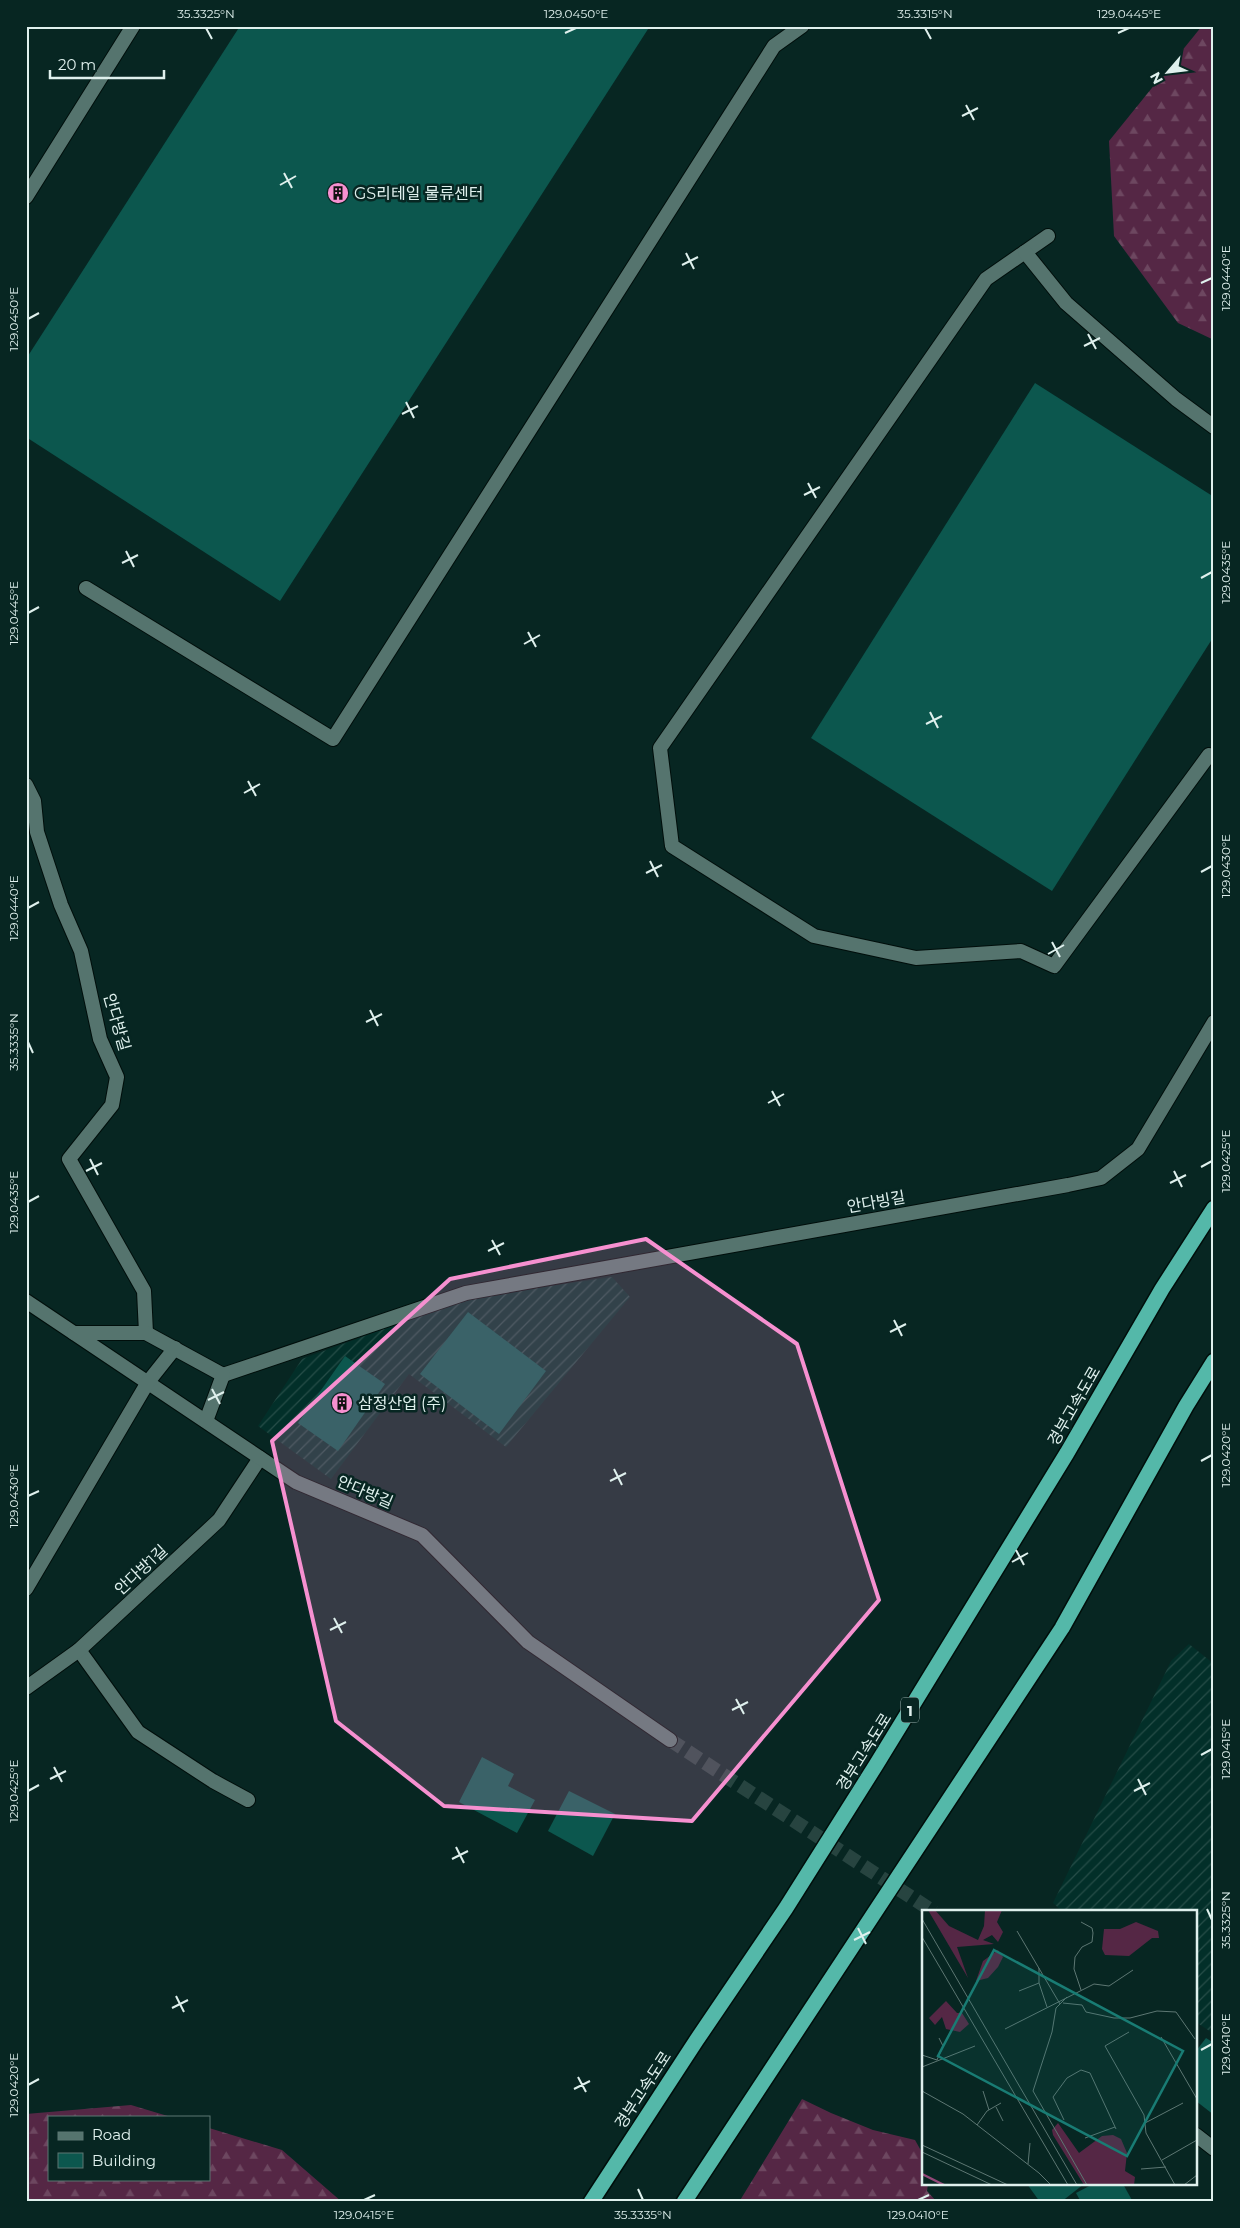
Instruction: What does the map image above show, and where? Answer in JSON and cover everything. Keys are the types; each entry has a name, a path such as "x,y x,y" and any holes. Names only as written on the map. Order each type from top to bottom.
{"highway":[{"name":"경부고속도로","path":"591,2202 786,1908 881,1757 1067,1453 1162,1289 1214,1208"},
{"path":"684,2202 1062,1628 1186,1406 1214,1361"}],"street":[{"path":"26,197 133,26"},
{"path":"86,588 333,740 774,46 802,26"},
{"path":"1048,236 986,279 660,748 672,846 814,936 916,958 1021,951 1054,966 1209,755"},
{"path":"1025,252 1066,303 1176,399 1214,427"},
{"name":"안다방길","path":"26,785 34,800 37,832 61,905 81,951 100,1038 117,1077 112,1105 69,1159 144,1291 146,1333"},
{"name":"안다빙길","path":"223,1375 466,1293 1101,1178 1138,1149 1214,1022"},
{"name":"안다방길","path":"26,1301 296,1482 422,1535 528,1642 670,1740"},
{"path":"74,1333 146,1333 223,1375 206,1421"},
{"path":"26,1589 148,1382 175,1348"},
{"name":"안다방1길","path":"26,1688 79,1650 218,1520 260,1458"},
{"path":"79,1650 138,1732 213,1781 248,1800"},
{"path":"1198,2136 1214,2149"}],"highlighted area":[{"path":"646,1239 797,1344 879,1600 692,1821 444,1806 336,1721 272,1441 450,1279"}],"shaded area":[{"path":"612,1277 630,1297 506,1447 409,1374 331,1479 258,1426 302,1359 468,1298"},
{"path":"1189,1644 1214,1664 1214,2034 1198,2023 1198,1910 1061,1910 1053,1903 1171,1661"}],"green space":[{"path":"1202,26 1214,26 1214,340 1178,323 1114,236 1109,141"},
{"path":"802,2099 873,2130 915,2140 922,2152 922,2186 928,2186 927,2191 937,2202 739,2202"},
{"path":"131,2105 168,2116 48,2116 48,2180 210,2180 210,2128 282,2150 342,2202 26,2202 26,2114"}],"building":[{"name":"GS리테일 물류센터","path":"240,26 650,26 280,601 26,437 26,359"},
{"path":"1035,383 1214,497 1214,636 1052,891 811,738"},
{"path":"468,1312 546,1371 499,1434 420,1374"},
{"name":"삼정산업 (주)","path":"345,1356 385,1384 338,1451 298,1423"},
{"path":"482,1757 514,1774 508,1786 535,1800 517,1833 459,1802"},
{"path":"569,1791 615,1814 593,1856 548,1831"},
{"path":"1206,2038 1214,2043 1214,2115 1198,2103 1198,2048"},
{"path":"1028,2186 1081,2186 1061,2202 1040,2202"},
{"path":"1089,2186 1124,2186 1133,2202 1081,2202 1076,2193"}],"tunnel":[{"path":"670,1740 931,1910"}],"place":[{"name":"GS리테일 물류센터","path":"338,193"},
{"name":"삼정산업 (주)","path":"342,1403"}]}
